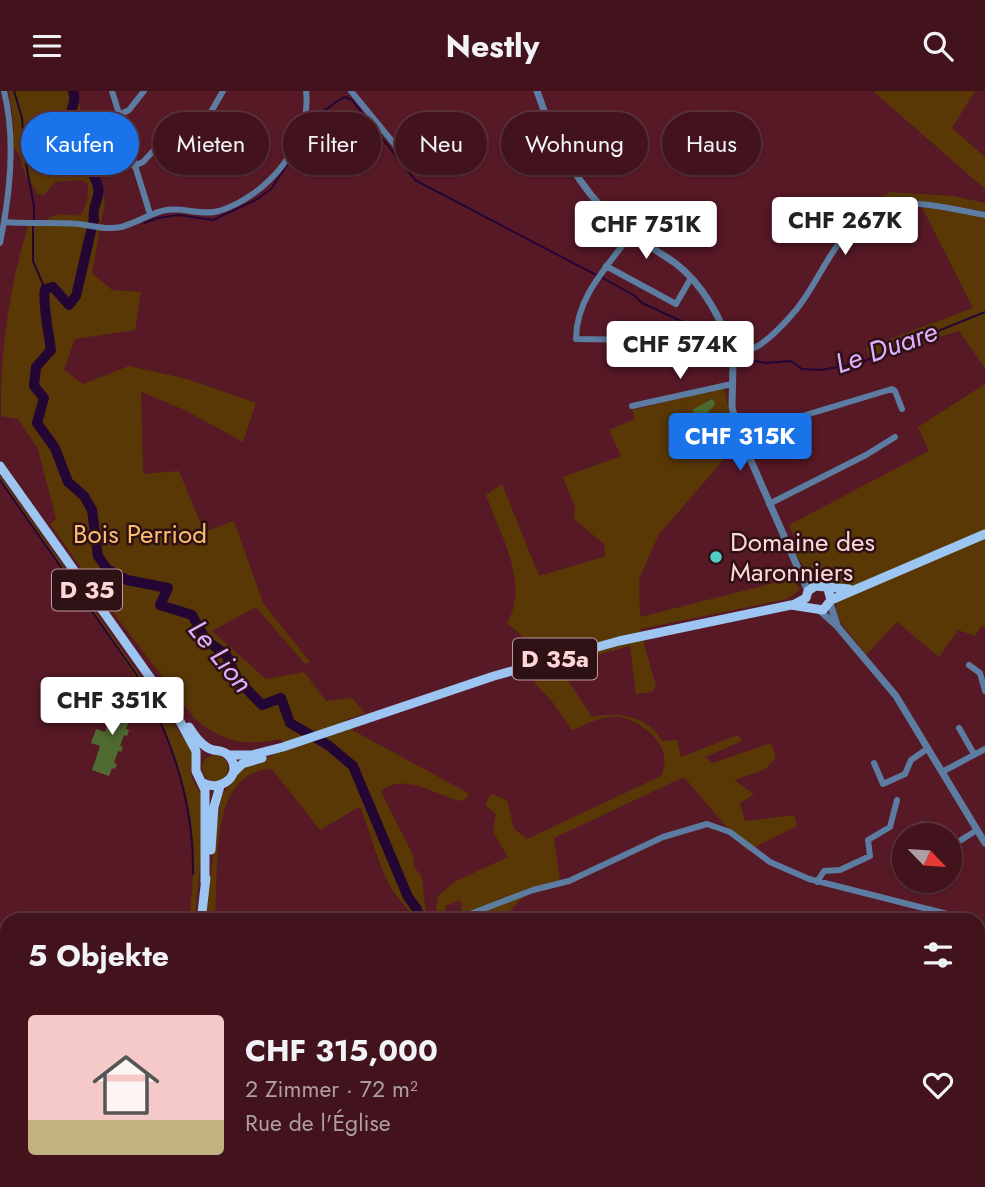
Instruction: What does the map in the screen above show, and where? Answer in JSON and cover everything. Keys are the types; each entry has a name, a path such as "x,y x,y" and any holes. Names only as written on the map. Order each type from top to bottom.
{"main road":[{"name":"D 35","path":"0,466 176,713 202,743 213,750"},
{"path":"811,602 856,589 985,534"},
{"path":"811,602 819,585 830,597"},
{"name":"D 35a","path":"228,755 252,755 283,747 484,680 619,641 811,602"},
{"name":"D 35","path":"176,713 194,746 198,761"},
{"name":"D 35a","path":"233,773 242,764 283,747"},
{"path":"203,783 220,786 227,783 233,773 228,755 213,750 203,754 196,771 203,783 205,882"},
{"path":"202,913 214,807 220,786"}],"street":[{"path":"0,243 5,222 10,125 4,91"},
{"path":"112,91 118,112"},
{"path":"125,112 144,91"},
{"path":"139,164 165,138 204,124 223,91"},
{"path":"5,222 85,225 99,228 122,226 169,209 218,211 261,190 283,164 307,112 306,91"},
{"path":"351,91 395,145"},
{"path":"537,91 544,112"},
{"path":"137,175 150,214"},
{"path":"579,175 599,204 631,234 675,263 691,278 716,317 734,358 732,407 739,435 800,570 811,602 837,626 896,696 985,843"},
{"path":"734,358 763,342 787,321 800,305 838,243 868,215 902,204 985,215"},
{"path":"631,234 596,281 578,318 576,339 641,339"},
{"path":"606,266 676,304 691,278"},
{"path":"632,406 732,384"},
{"path":"739,435 892,389 902,409"},
{"path":"769,504 866,455 895,437"},
{"path":"800,570 819,585"},
{"path":"830,597 837,626"},
{"path":"969,665 980,673 985,691"},
{"path":"959,728 974,754"},
{"path":"874,763 883,784 905,774 911,760 927,749"},
{"path":"942,772 985,749"},
{"path":"817,882 824,871 840,870 870,856 868,840 871,835 890,827 897,800"},
{"path":"473,913 533,890 569,881 652,841 700,824 724,828 770,862 817,882 944,913"},
{"path":"962,839 976,830"}],"green space":[{"name":"Bois Perriod","path":"9,91 76,91 82,112 21,112 21,162 13,147 14,126"},
{"path":"873,91 975,91 952,128 985,157 985,189"},
{"name":"Bois Perriod","path":"98,175 105,201 92,273 112,290 141,292 135,330 75,339 64,370 83,384 129,366 187,379 256,403 243,442 185,410 141,392 143,474 179,471 204,532 234,521 263,603 310,662 305,664 256,607 212,631 266,679 304,672 326,701 352,698 365,713 344,721 354,731 468,793 467,798 462,801 410,784 390,786 381,792 413,855 414,867 422,877 426,913 410,913 390,886 359,807 320,830 272,769 251,775 236,788 226,806 220,829 215,913 206,913 221,796 243,768 286,749 281,739 235,741 215,733 194,718 102,598 50,524 56,519 38,449 18,419 1,416 7,320 28,220 46,221 59,215 81,215 88,191 87,183 81,180 55,182 44,195 37,194 26,176"},
{"path":"890,192 953,196 985,203 985,211 926,202 890,202 868,212 836,241 831,231 863,206"},
{"path":"922,207 985,216 985,368 959,331 939,337 932,336 915,346 871,360 866,348 973,308"},
{"path":"985,384 985,628 982,625 975,636 958,630 939,657 897,622 866,655 836,616 837,587 812,578 795,554 800,550 789,525 929,451 918,427"},
{"name":"Bois Perriod","path":"724,388 733,430 726,436 733,449 659,534 639,579 640,617 793,578 800,590 787,599 640,629 656,686 652,692 636,694 630,646 558,665 592,717 621,715 640,721 649,726 662,741 677,740 681,757 738,735 742,741 705,757 713,763 771,743 776,758 764,770 734,780 754,794 740,803 745,821 794,815 797,826 747,851 684,777 554,838 560,880 528,894 508,913 460,913 462,904 459,900 446,906 444,913 436,913 438,896 456,881 508,857 493,832 496,814 485,805 491,794 507,800 514,829 527,839 661,776 664,766 664,756 656,738 639,725 614,716 601,718 572,730 551,700 535,684 536,648 507,623 513,608 514,576 505,542 486,495 502,484 539,576 606,556 604,544 574,519 575,507 563,477 621,456 609,430 635,419 632,410"},
{"path":"0,475 192,750 191,775 201,796 201,852 196,913 190,913 194,864 192,830 178,767 166,737 121,655 0,480"},
{"path":"215,755 224,759 228,768 224,777 215,781 206,777 202,768 206,759"}],"building":[{"path":"712,399 715,403 713,407 694,425 687,417 694,412 692,410"},
{"path":"117,698 134,705 131,712 134,714 126,729 129,730 127,736 124,735 120,746 123,747 121,752 118,751 115,769 112,768 109,776 92,770 100,746 91,743 96,729 105,732"}],"waterway":[{"path":"14,91 22,118 34,221"},
{"name":"Le Lion","path":"73,91 69,128 92,172 98,195 76,296 69,305 53,287 45,289 51,350 36,367 34,386 44,398 37,423 55,448 68,482 84,496 92,510 98,556 107,569 127,580 168,588 160,605 192,615 206,640 226,655 238,680 262,705 281,698 290,723 328,745 353,766 408,897 418,913"},
{"name":"Le Duare","path":"144,223 178,215 213,220 256,200 271,189 305,138 313,113 323,111 345,97 352,100 415,180 596,275"},
{"name":"Le Lion","path":"94,218 99,221"},
{"path":"33,226 33,261 45,289"},
{"name":"Le Duare","path":"601,277 635,296 642,303 716,337 724,346"},
{"name":"Le Duare","path":"746,359 765,363 791,361 802,369 820,370 857,364 985,312"},
{"path":"0,480 136,674 149,697 170,746 185,795 190,821 193,874"}],"place":[{"name":"Domaine des Maronniers","path":"716,557"}]}
